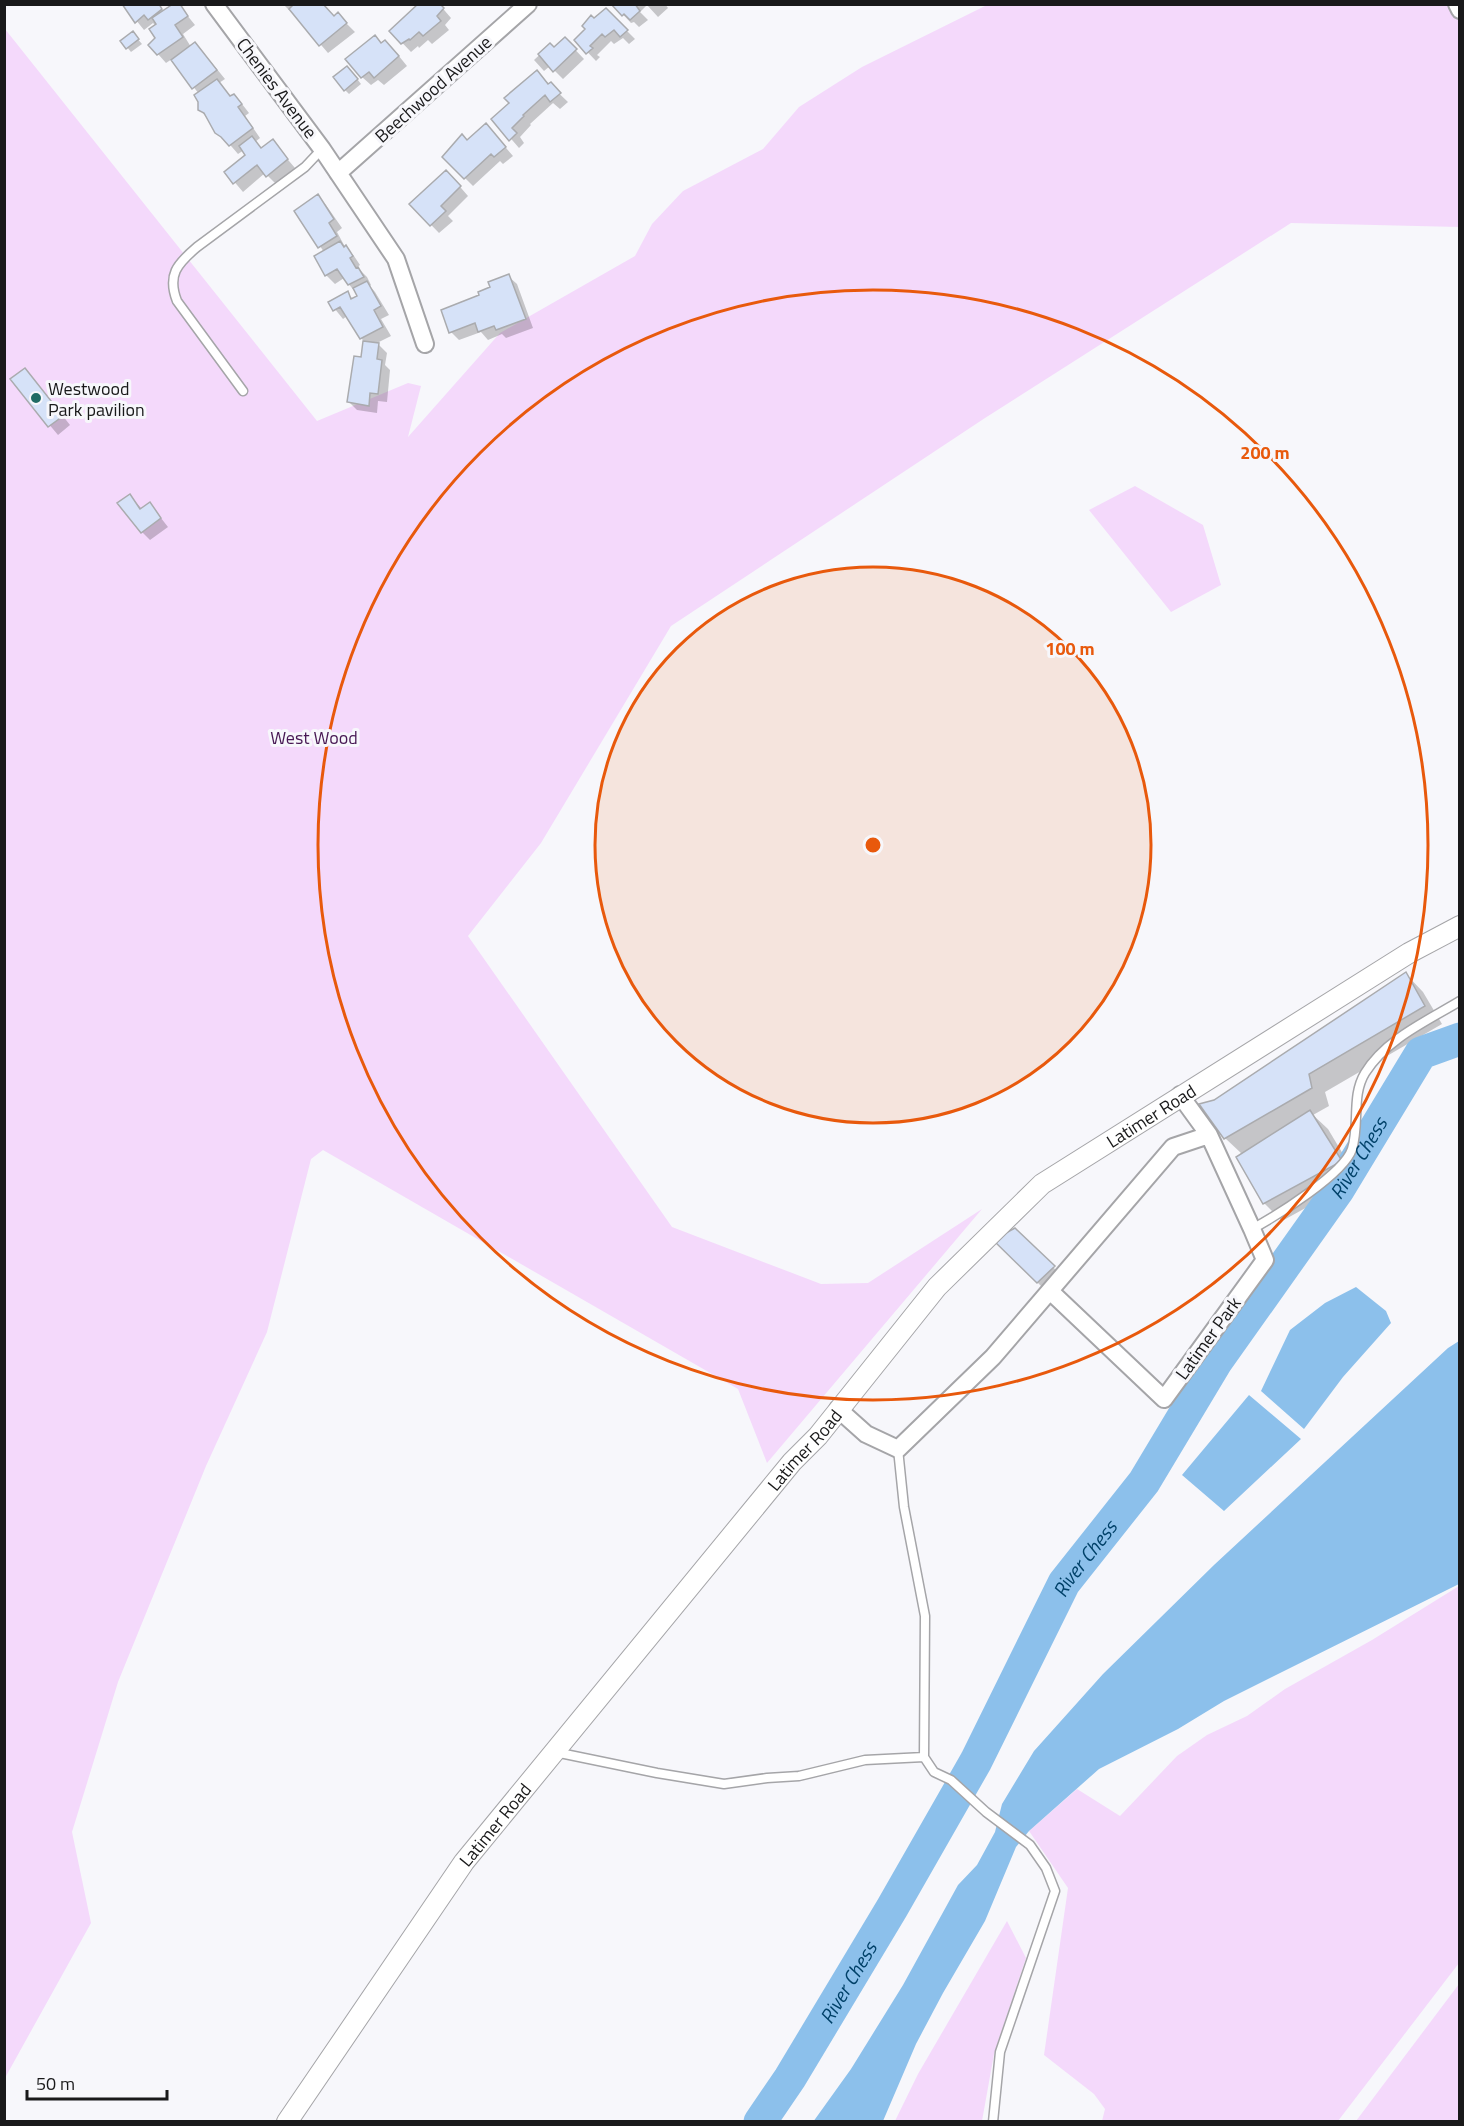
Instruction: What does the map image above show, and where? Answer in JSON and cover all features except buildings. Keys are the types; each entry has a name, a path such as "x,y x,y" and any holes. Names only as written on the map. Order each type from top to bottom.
{"street":[{"name":"Chenies Avenue","path":"214,4 322,149 396,259 425,344"},
{"name":"Beechwood Avenue","path":"338,173 528,4"},
{"path":"1457,4 1460,10"},
{"name":"Latimer Road","path":"287,2121 464,1862 792,1462 818,1436 838,1408 937,1287 1042,1184 1408,953 1460,926"},
{"name":"Latimer Park","path":"1050,1291 1164,1399 1265,1260 1209,1135 1180,1095"},
{"path":"838,1408 866,1434 898,1449 993,1357 1173,1147 1209,1135"}],"lane":[{"path":"243,391 177,301 172,288 174,274 181,261 197,247 305,167 322,149"},
{"path":"1252,1228 1273,1217 1338,1170 1352,1149 1358,1087 1365,1073 1378,1055 1400,1038 1460,1001"},
{"path":"898,1449 904,1507 925,1616 924,1756 934,1772 951,1780 965,1795 1030,1845 1047,1868 1055,1891 1000,2052 993,2121"},
{"path":"555,1752 724,1784 799,1776 865,1760 924,1756"}],"green space":[{"name":"West Wood","path":"987,5 1459,5 1459,227 1291,223 985,418 671,626 541,843 468,936 672,1227 821,1284 868,1283 982,1209 767,1463 738,1389 323,1150 311,1159 267,1332 206,1466 118,1682 72,1832 91,1923 5,2078 5,29 317,421 408,383 421,386 408,437 500,333 635,256 652,224 683,191 763,149 799,107 862,67"},
{"path":"1135,486 1203,525 1221,585 1171,612 1089,510"},
{"path":"1459,1586 1459,1963 1338,2121 1102,2121 1105,2109 1094,2094 1044,2055 1068,1888 1029,1831 1077,1789 1120,1816 1177,1756 1207,1735 1247,1716 1285,1689 1372,1640"},
{"path":"1007,1921 1026,1958 994,2054 982,2121 895,2121 918,2074"},
{"path":"1459,1984 1459,2121 1356,2121"}],"water":[{"path":"1356,1287 1386,1311 1391,1323 1343,1377 1304,1429 1261,1391 1290,1330 1325,1303"},
{"path":"1459,1341 1459,1584 1224,1701 1178,1729 1099,1769 1029,1831 1016,1847 985,1921 916,2044 883,2121 813,2122 851,2069 903,1985 958,1885 977,1865 995,1832 1002,1804 1034,1751 1103,1674 1214,1565 1448,1348"},
{"path":"1249,1395 1301,1439 1224,1511 1182,1475"}],"waterway":[{"name":"River Chess","path":"760,2122 790,2078 892,1908 976,1761 1064,1583 1144,1482 1216,1362 1338,1190 1421,1053 1460,1039"}],"place":[{"name":"Westwood Park pavilion","path":"36,398"}]}
